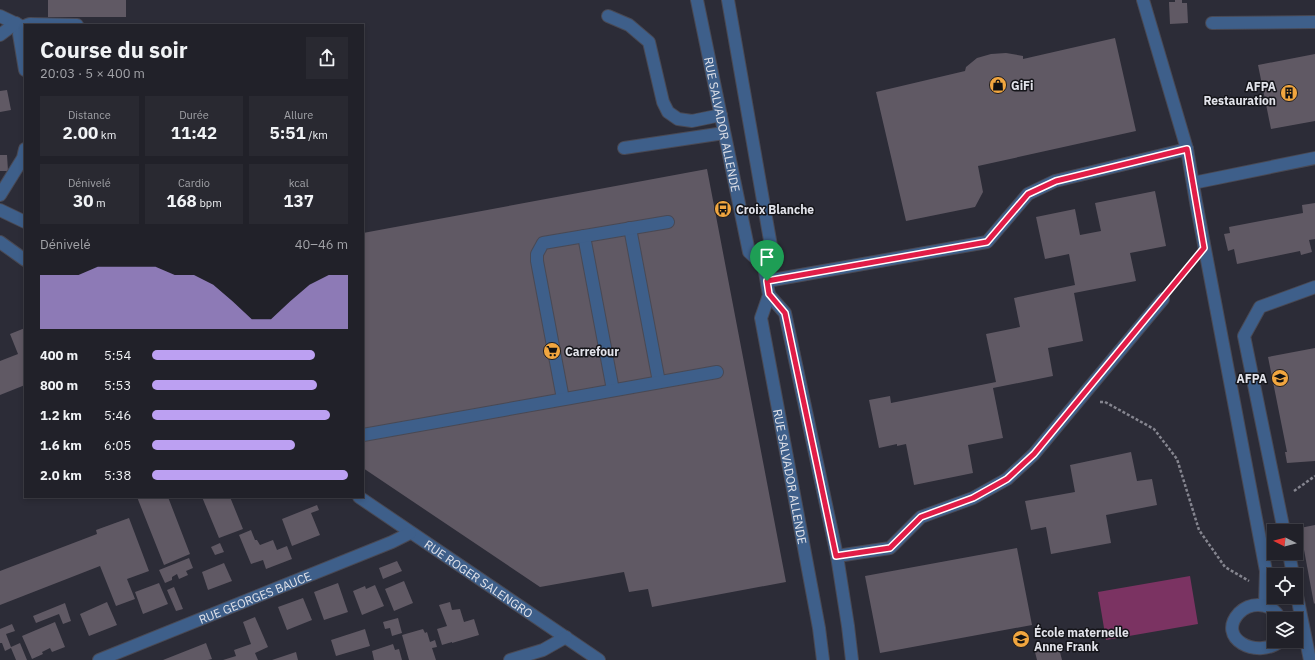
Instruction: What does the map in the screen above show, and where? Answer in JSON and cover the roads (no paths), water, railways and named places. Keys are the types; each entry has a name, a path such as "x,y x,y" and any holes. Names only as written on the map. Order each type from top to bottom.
{"street":[{"name":"RUE SALVADOR ALLENDE","path":"697,0 749,252 764,266"},
{"name":"RUE SALVADOR ALLENDE","path":"728,0 771,246 764,266 769,294 761,318 819,628 823,660"},
{"path":"1143,0 1187,149 1204,248 1266,571 1265,605"},
{"path":"0,16 23,25"},
{"path":"608,16 629,25 649,42 663,102 668,112 678,119 692,121 721,115"},
{"path":"1212,24 1315,22"},
{"path":"0,35 23,25"},
{"path":"23,25 19,34 24,64"},
{"path":"624,148 724,133"},
{"path":"767,281 987,242 1028,194 1056,181 1187,149"},
{"path":"0,195 23,158 24,154"},
{"path":"1193,183 1315,158"},
{"path":"0,210 24,222"},
{"path":"563,399 537,261 537,254 543,243 668,222"},
{"path":"630,228 659,382"},
{"path":"584,236 612,390"},
{"path":"0,242 24,259"},
{"path":"1283,524 1244,336 1260,307 1315,287"},
{"path":"769,294 785,313 836,556 848,626 852,660"},
{"path":"836,556 890,548 921,517 973,498 1007,479 1034,454 1163,299"},
{"path":"364,435 717,372"},
{"name":"RUE ROGER SALENGRO","path":"360,498 599,660"},
{"name":"RUE GEORGES BAUCE","path":"99,660 385,545 410,532"},
{"path":"1299,604 1310,660"},
{"path":"1274,612 1265,605 1249,606 1236,616 1232,632 1238,646 1244,652 1252,655 1261,656 1276,648"},
{"path":"510,660 543,650 566,637"}],"place":[{"name":"GiFi","path":"998,85"},
{"name":"AFPA Restauration","path":"1289,93"},
{"name":"Croix Blanche","path":"723,209"},
{"name":"Carrefour","path":"552,351"},
{"name":"AFPA","path":"1280,378"},
{"name":"École maternelle Anne Frank","path":"1021,639"}]}
